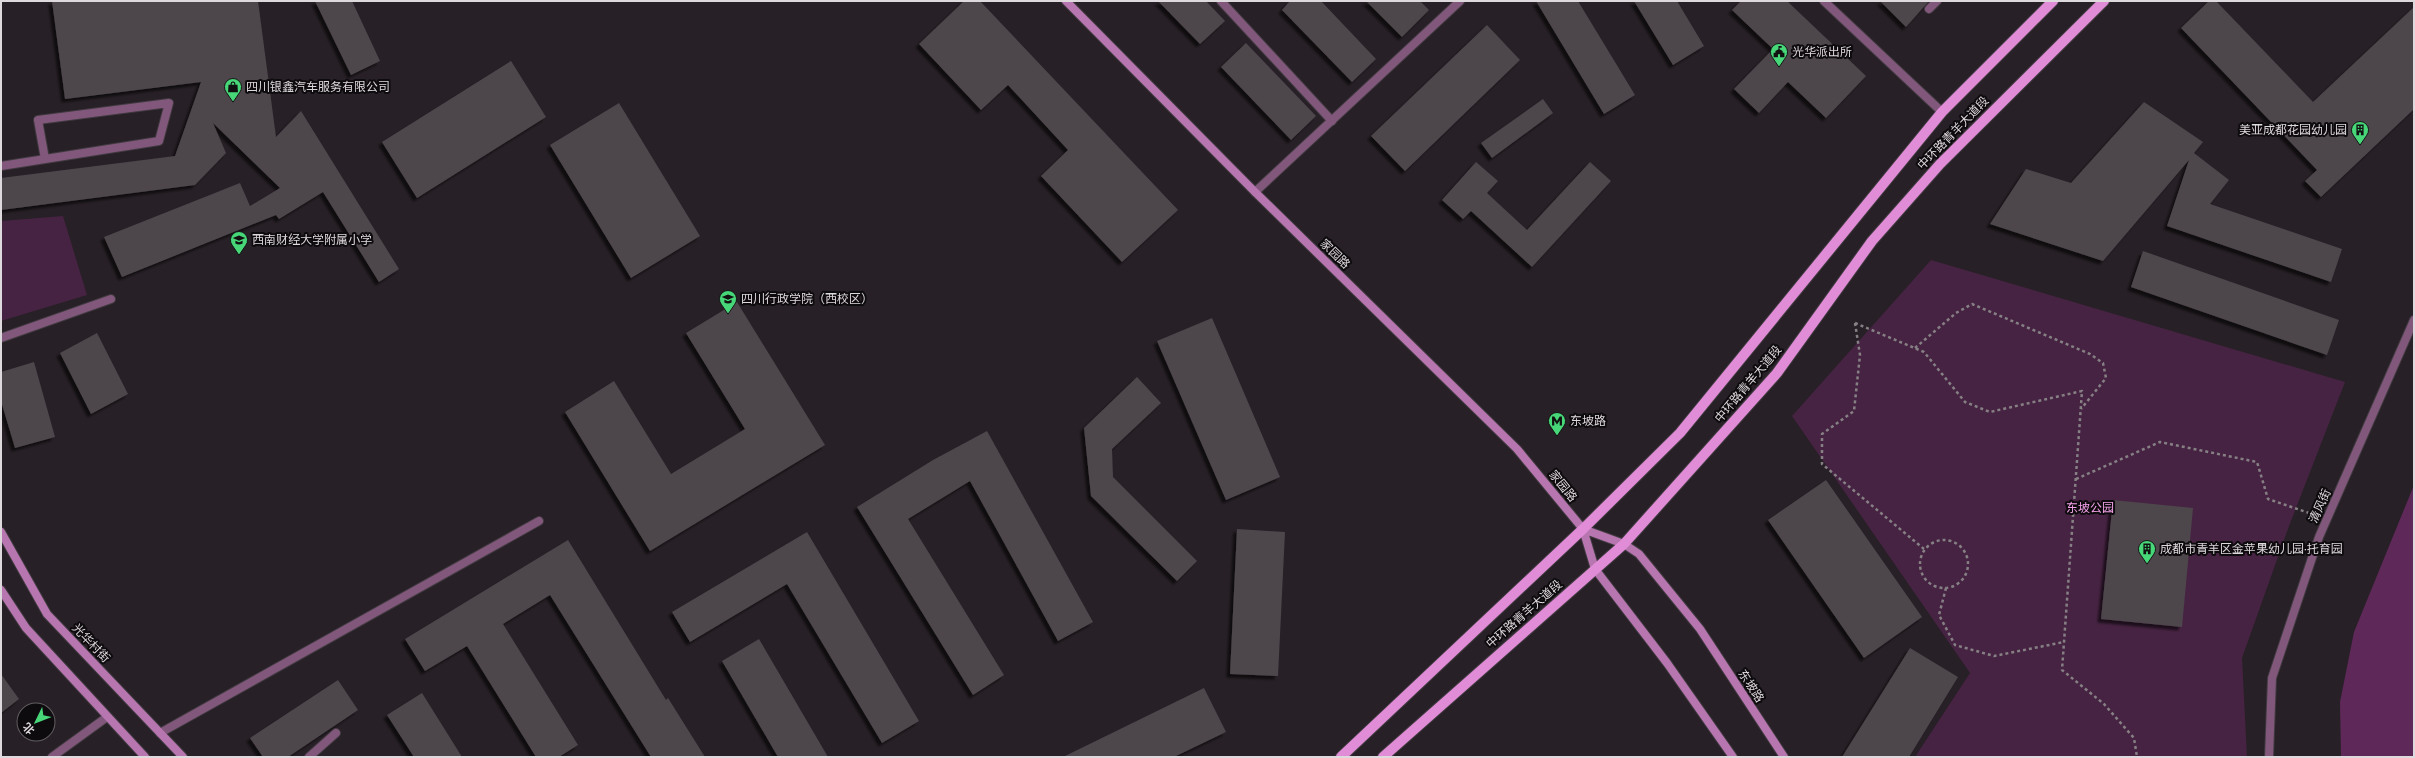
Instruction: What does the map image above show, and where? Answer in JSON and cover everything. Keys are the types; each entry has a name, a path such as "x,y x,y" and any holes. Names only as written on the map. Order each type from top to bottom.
{"main road":[{"name":"家园路","path":"1066,1 1255,192 1517,449 1583,529"},
{"name":"中环路青羊大道段","path":"1341,757 1583,529 1680,433 1942,112 2053,1"},
{"name":"中环路青羊大道段","path":"1383,757 1624,544 1777,373 1872,241 1940,164 2104,1"},
{"name":"东坡路","path":"1583,529 1624,544 1638,554 1700,629 1784,757"},
{"path":"1583,529 1595,569 1667,663 1733,757"},
{"name":"光华村街","path":"1,532 47,614 183,757"},
{"path":"1,590 26,628 145,757"}],"street":[{"path":"1221,1 1332,121"},
{"path":"1255,192 1460,1"},
{"path":"1824,1 1942,112"},
{"path":"1929,9 1937,1"},
{"path":"1,166 159,141 168,103 38,120 45,159"},
{"path":"1,338 111,299"},
{"name":"清风街","path":"2269,757 2272,678 2328,519 2414,320"},
{"path":"160,733 538,521"},
{"path":"52,757 107,716"},
{"path":"309,757 336,733"}],"path":[{"path":"1915,348 1956,313 1972,304 2090,354 2103,363 2106,378 2081,409"},
{"path":"1924,549 1822,464 1822,434 1854,411 1860,355 1855,323 1924,352 1965,402 1990,412 2082,391 2062,670 2104,704 2134,738 2137,757"},
{"path":"2076,478 2160,442 2257,462 2268,499 2328,519"},
{"path":"1937,540 1945,540 1960,545 1967,559 1966,574 1954,586 1946,588 1930,584 1924,579 1919,563 1924,549 1937,540"},
{"path":"1946,588 1940,615 1955,645 1994,656 2064,642"}],"green space":[{"path":"63,216 87,295 1,321 1,221"},
{"name":"东坡公园","path":"1931,260 2345,382 2289,526 2242,658 2247,757 1915,757 1970,673 1792,416"}],"shaded area":[{"path":"2414,485 2414,757 2341,757 2340,702 2354,632"}],"building":[{"name":"四川银鑫汽车服务有限公司","path":"52,1 258,1 276,137 301,111 399,269 379,282 323,192 279,219 276,215 122,277 104,237 240,183 250,206 280,188 213,123 226,153 195,185 1,210 1,178 175,156 201,82 65,99"},
{"path":"315,1 352,1 380,61 351,75"},
{"path":"964,1 980,1 1178,210 1122,262 1041,176 1068,150 1008,85 981,110 919,44"},
{"path":"1158,1 1206,1 1225,21 1200,44"},
{"path":"1290,1 1321,1 1376,59 1352,82 1282,10"},
{"path":"1366,1 1420,1 1429,10 1402,37"},
{"path":"1536,1 1578,1 1635,95 1604,114"},
{"path":"1634,1 1677,1 1704,46 1673,65"},
{"name":"光华派出所","path":"1741,1 1787,1 1866,76 1826,118 1788,82 1759,113 1734,89 1773,49 1732,10"},
{"path":"1880,1 1929,1 1906,27"},
{"path":"2209,1 2216,1 2313,102 2414,7 2414,109 2321,197 2305,181 2317,170 2181,28"},
{"path":"1487,25 1520,60 1405,171 1371,136"},
{"path":"1246,43 1316,116 1291,140 1221,67"},
{"path":"511,61 546,117 417,198 382,142"},
{"path":"1543,99 1553,113 1492,158 1481,143"},
{"path":"2144,102 2203,142 2194,153 2229,180 2210,204 2342,249 2331,282 2167,226 2189,160 2103,261 1990,224 2026,169 2071,183"},
{"path":"619,103 700,236 631,278 550,145"},
{"path":"1476,162 1498,181 1487,193 1527,230 1590,162 1611,181 1532,267 1471,211 1463,219 1442,200"},
{"path":"2143,251 2339,320 2327,355 2131,287"},
{"path":"737,302 825,445 650,551 565,412 614,381 671,474 745,429 686,333"},
{"path":"1212,318 1280,477 1226,500 1157,341"},
{"path":"97,333 128,394 91,414 60,353"},
{"path":"34,362 55,437 15,448 1,401 1,372"},
{"path":"1137,377 1161,403 1112,449 1113,477 1197,561 1177,581 1091,496 1084,428"},
{"path":"987,431 1093,622 1058,641 970,481 908,519 1004,675 973,695 857,507 933,460"},
{"path":"1826,480 1922,617 1864,658 1768,520"},
{"name":"成都市青羊区金苹果幼儿园·托育园","path":"2113,500 2193,508 2182,627 2101,619"},
{"path":"1237,529 1285,532 1278,676 1230,674"},
{"path":"807,532 919,721 882,743 787,584 690,642 672,612"},
{"path":"568,540 666,700 668,698 705,757 651,757 550,595 503,624 578,745 559,757 536,757 467,646 425,671 405,639"},
{"path":"759,639 828,757 778,757 722,661"},
{"path":"1910,648 1958,677 1909,757 1842,757"},
{"path":"1,674 19,699 1,713"},
{"path":"338,680 358,710 288,757 263,757 250,738"},
{"path":"1204,688 1226,732 1174,757 1063,757"},
{"path":"422,693 462,757 414,757 387,715"}],"place":[{"name":"光华派出所","path":"1779,67"},
{"name":"四川银鑫汽车服务有限公司","path":"233,102"},
{"name":"美亚成都花园幼儿园","path":"2360,145"},
{"name":"西南财经大学附属小学","path":"239,255"},
{"name":"四川行政学院（西校区）","path":"728,314"},
{"name":"东坡路","path":"1557,436"},
{"name":"成都市青羊区金苹果幼儿园·托育园","path":"2147,564"}]}
